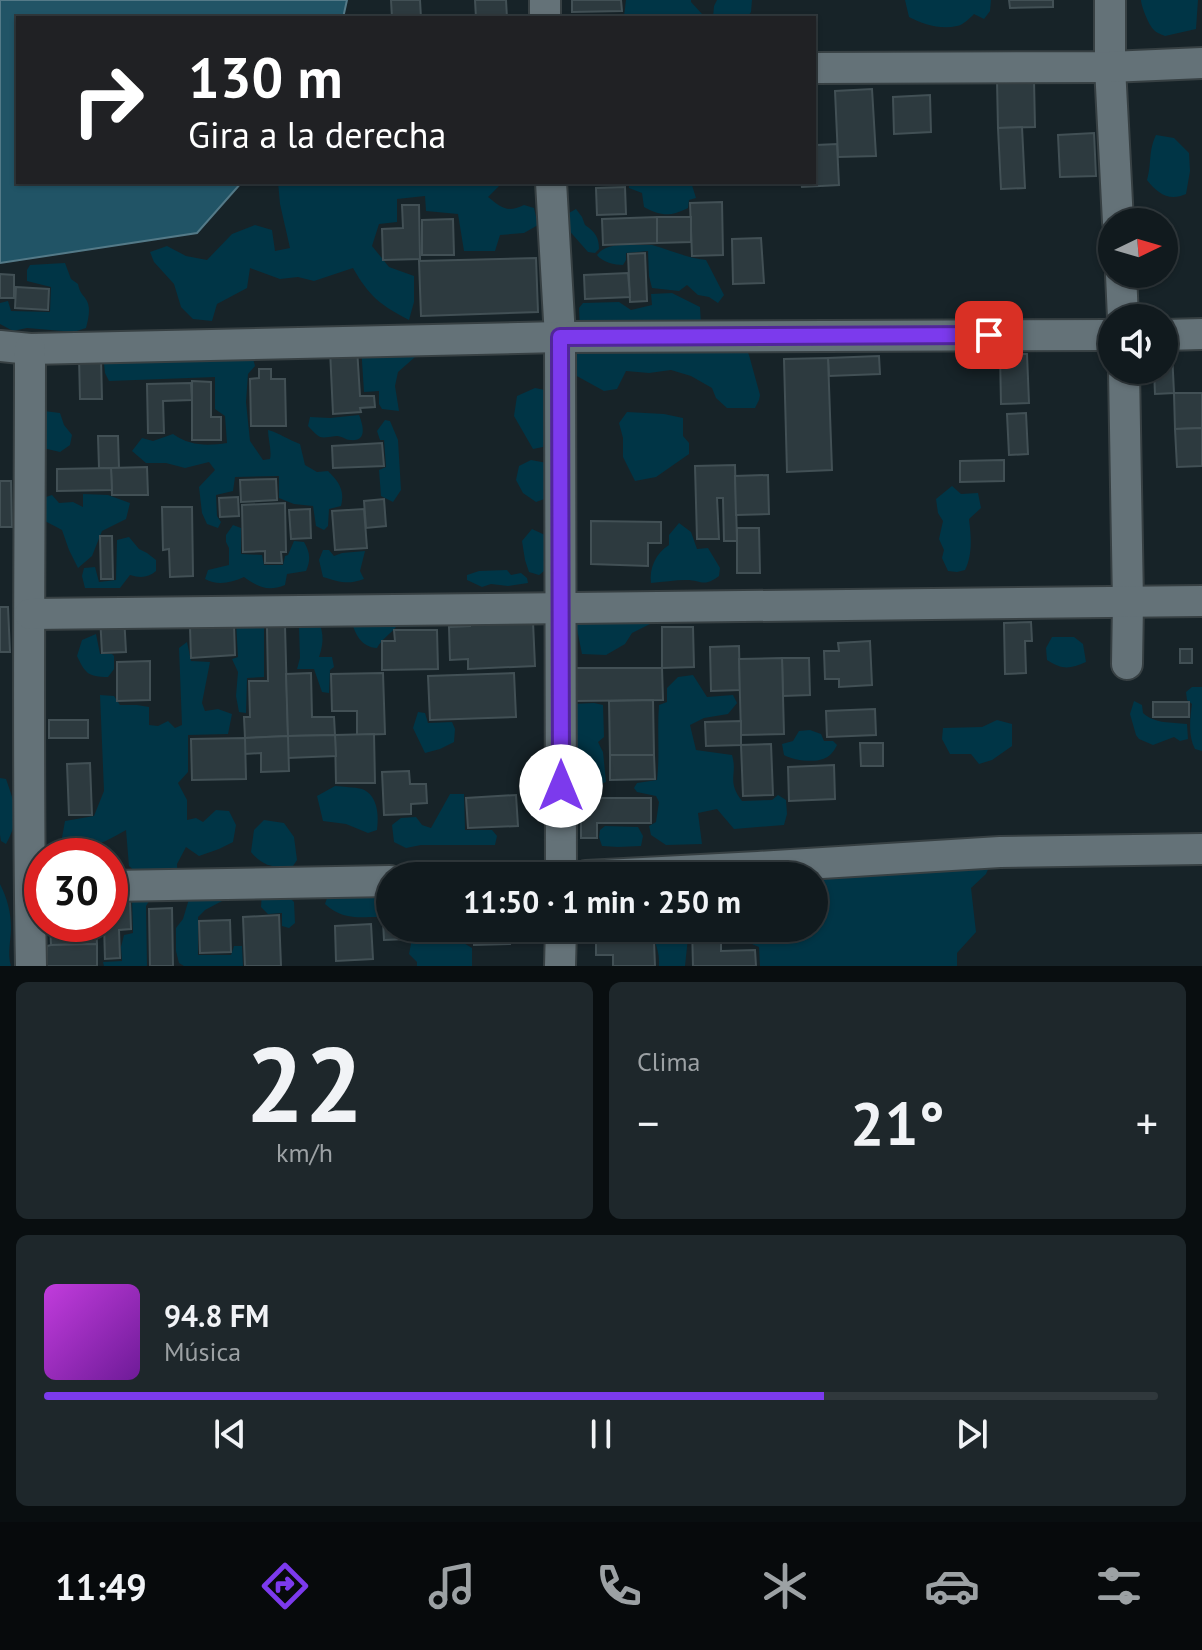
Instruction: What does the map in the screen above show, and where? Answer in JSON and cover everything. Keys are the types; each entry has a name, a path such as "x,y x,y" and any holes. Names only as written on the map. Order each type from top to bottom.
{"street":[{"path":"1110,0 1117,208"},
{"path":"816,68 1110,67 1202,63"},
{"path":"551,184 560,337 561,862"},
{"path":"1178,335 1202,334"},
{"path":"0,346 30,349 560,337 1098,335"},
{"path":"30,349 30,614 14,692 30,838"},
{"path":"1124,384 1127,664"},
{"path":"30,614 1202,601"},
{"path":"828,863 1000,852 1202,849"},
{"path":"128,886 376,881"},
{"path":"31,966 33,942"},
{"path":"560,966 561,942"}],"shaded area":[{"path":"0,0 347,0 343,16 16,16 16,184 240,184 197,233 0,263"},
{"path":"626,0 691,0 702,14 700,16 624,16"},
{"path":"717,0 752,0 748,16 713,16"},
{"path":"905,0 991,0 990,11 984,19 974,14 957,26 944,27 909,17"},
{"path":"1141,0 1198,0 1196,29 1165,36 1157,32 1147,20"},
{"path":"1156,135 1174,138 1189,153 1186,194 1174,197 1164,195 1147,180"},
{"path":"278,184 504,184 488,197 505,208 524,205 534,208 538,225 524,233 500,235 495,251 464,251 458,214 426,211 425,196 397,199 397,222 379,224 372,246 389,267 414,276 414,302 409,320 376,299 353,268 314,281 298,277 280,279 250,268 247,288 217,304 212,321 193,319 181,307 174,284 154,262 150,252 167,246 186,256 207,260 232,234 255,225 272,230 275,251 290,248"},
{"path":"629,184 692,184 696,198 689,200 688,208 682,211 661,214 644,207 642,193 629,188"},
{"path":"576,209 597,238 599,249 595,253 588,252 566,227 567,214"},
{"path":"652,245 706,260 724,295 718,303 698,295 687,285 679,291 652,288 648,251 626,253 623,265 609,263 597,255 607,247"},
{"path":"65,263 71,279 78,284 88,304 86,328 74,332 27,328 13,331 0,324 0,303 8,301 11,311 50,312 51,287 27,281 27,270 30,265"},
{"path":"672,293 700,307 701,324 737,329 749,355 760,395 755,408 727,408 716,398 712,388 691,376 671,370 649,373 626,371 617,389 604,391 575,375 567,353 580,330 579,308 583,303 619,302 631,310 652,305 651,294"},
{"path":"360,326 365,339 413,343 415,357 398,372 395,386 399,411 382,409 379,391 364,392 361,346 346,327"},
{"path":"251,351 255,366 248,374 246,402 250,441 263,460 270,459 268,430 276,433 300,444 305,465 317,472 328,471 335,479 342,491 341,506 329,509 328,526 324,530 316,526 313,506 294,504 279,498 279,476 235,477 233,491 216,495 217,516 221,522 218,528 207,524 202,513 199,487 215,470 209,462 185,468 166,463 146,463 132,451 142,438 153,441 173,434 199,444 227,443 225,416 215,409 215,377 109,381 103,355"},
{"path":"535,388 545,390 550,412 543,447 533,449 514,416 517,396"},
{"path":"44,411 60,413 72,435 70,445 60,452 43,448"},
{"path":"627,412 683,418 683,436 689,443 689,454 656,477 635,481 623,457 619,423"},
{"path":"359,415 363,432 356,440 321,437 308,426 310,417"},
{"path":"385,420 390,421 398,440 401,490 393,502 381,496 379,470 386,467 384,440 380,440 377,431"},
{"path":"531,460 547,463 550,497 536,502 523,493 516,480 519,466"},
{"path":"952,486 961,494 978,493 981,508 969,519 969,558 965,570 957,572 948,571 942,558 944,550 939,539 943,521 936,499"},
{"path":"83,494 108,495 130,503 126,519 102,531 92,556 78,568 62,530 43,520 40,499 52,495 59,503 73,502 83,507"},
{"path":"679,523 691,532 697,549 708,548 720,568 719,576 714,580 706,583 686,580 651,583 654,561 669,545 669,535"},
{"path":"233,525 241,528 241,554 262,555 264,565 283,565 294,541 304,542 309,556 306,571 287,574 285,585 273,588 259,586 244,577 224,583 205,579 208,570 229,565 226,535"},
{"path":"532,529 545,535 548,552 547,567 539,575 529,572 522,541"},
{"path":"129,537 139,549 156,560 156,571 144,577 130,575 120,588 85,588 84,568 95,567 99,582 116,580 117,540"},
{"path":"323,550 329,550 334,556 365,551 360,571 364,579 344,582 323,577 319,560"},
{"path":"507,570 511,575 521,573 528,583 482,587 467,580 467,575 479,571"},
{"path":"305,611 316,614 320,625 323,640 319,657 332,657 334,667 330,670 329,693 322,692 314,669 297,669 300,658 299,627"},
{"path":"429,616 423,626 396,627 377,648 363,643 351,621"},
{"path":"580,617 651,617 650,624 632,633 625,644 606,655 582,654 576,624"},
{"path":"236,622 264,623 264,677 247,678 246,713 239,712 236,696 238,672 232,659 238,657"},
{"path":"96,634 100,654 114,656 114,669 108,677 88,673 77,656 82,640"},
{"path":"1052,637 1074,637 1083,644 1086,662 1066,667 1047,660 1046,648"},
{"path":"187,642 191,661 210,662 202,703 205,711 218,709 232,714 228,734 188,735 188,772 178,783 187,800 187,820 196,818 203,822 216,810 229,811 236,825 233,842 219,849 199,856 186,847 177,864 178,885 149,883 129,866 126,830 112,838 62,838 65,821 94,816 104,791 100,695 114,696 120,705 149,707 149,725 158,726 168,721 175,728 182,725 179,648"},
{"path":"693,675 707,697 733,695 737,703 728,714 704,718 690,725 696,750 732,755 733,782 742,801 772,800 778,795 786,800 784,825 734,829 717,809 698,813 702,844 666,845 651,835 649,826 656,822 659,802 656,796 637,792 634,788 637,783 657,780 659,705 667,702 667,688 678,677"},
{"path":"1192,687 1202,687 1202,751 1195,749 1191,738 1192,704 1187,700 1186,692"},
{"path":"1134,701 1142,705 1143,713 1153,719 1187,724 1188,739 1180,741 1174,737 1153,745 1139,739 1130,714"},
{"path":"573,704 603,705 604,737 598,742 603,752 606,782 588,789 577,779 570,756"},
{"path":"418,712 425,713 428,723 452,722 454,742 425,753 413,728"},
{"path":"997,720 1012,724 1012,746 992,760 979,764 971,754 950,754 942,739 943,728 982,727"},
{"path":"810,730 821,734 824,741 833,741 837,745 830,755 808,761 784,755 782,744 793,741 799,731"},
{"path":"0,778 6,779 15,812 14,827 6,844 1,841 0,835"},
{"path":"335,786 362,789 371,796 377,812 377,830 368,833 346,824 323,821 317,796"},
{"path":"450,794 464,794 465,830 492,830 497,836 495,845 421,845 406,848 394,842 392,825 401,818 416,817 422,825 431,828"},
{"path":"264,820 284,823 294,837 297,860 293,866 270,865 251,852 254,830"},
{"path":"605,826 638,827 643,836 641,846 602,846 600,830"},
{"path":"994,855 986,874 971,888 976,932 957,953 957,966 760,966 759,947 751,942 828,942 828,874"},
{"path":"376,879 376,917 344,915 332,909 325,904 330,889"},
{"path":"0,884 10,916 11,966 0,966"},
{"path":"145,885 149,901 146,906 147,966 104,966 103,962 122,961 122,942 128,942 128,934 133,933 132,899"},
{"path":"192,889 226,891 222,901 198,917 198,955 231,955 234,946 242,946 243,966 184,966 179,963 176,928 183,919"},
{"path":"262,891 286,894 294,902 295,923 289,928 282,926 282,913 268,914 261,907"},
{"path":"411,942 462,942 472,948 472,966 417,966 409,954"},
{"path":"654,942 688,942 685,966 659,966"}],"building":[{"path":"391,0 420,0 421,16 392,16"},
{"path":"475,0 506,0 507,16 476,16"},
{"path":"572,0 621,0 622,11 572,12"},
{"path":"1009,0 1053,0 1053,7 1010,8"},
{"path":"997,80 1034,80 1035,127 998,128"},
{"path":"872,89 876,156 838,157 835,91"},
{"path":"930,95 931,132 894,134 893,97"},
{"path":"1022,127 1025,188 1001,189 998,128"},
{"path":"1094,133 1096,176 1060,177 1058,135"},
{"path":"837,144 839,185 802,187 801,184 816,184 816,145"},
{"path":"625,187 626,214 597,215 596,188"},
{"path":"722,202 723,255 692,256 690,203"},
{"path":"402,205 419,205 420,259 383,260 382,229 403,228"},
{"path":"657,217 691,217 691,242 657,243"},
{"path":"657,217 657,243 603,245 602,219"},
{"path":"453,219 454,255 422,255 422,220"},
{"path":"761,238 764,283 733,284 732,239"},
{"path":"645,253 647,301 630,302 628,254"},
{"path":"536,258 538,312 421,316 419,261"},
{"path":"628,273 630,297 585,299 584,275"},
{"path":"0,274 14,275 14,298 0,298"},
{"path":"16,287 49,289 48,310 15,308"},
{"path":"357,348 360,396 374,396 375,407 360,408 361,412 333,414 330,350"},
{"path":"1000,354 1027,354 1029,403 1001,404"},
{"path":"879,356 880,374 829,376 828,358"},
{"path":"79,357 101,357 102,399 80,399"},
{"path":"828,358 832,470 787,472 784,359"},
{"path":"259,369 271,369 271,379 285,379 286,426 251,426 250,379 259,378"},
{"path":"192,381 211,382 211,417 221,417 221,440 192,440"},
{"path":"191,383 192,400 163,401 164,433 148,433 147,384"},
{"path":"1155,384 1174,384 1174,393 1155,394"},
{"path":"1174,393 1202,393 1202,428 1175,429"},
{"path":"1026,413 1028,454 1009,455 1007,414"},
{"path":"1202,428 1202,466 1177,467 1175,429"},
{"path":"98,436 118,436 119,468 99,468"},
{"path":"382,443 384,466 333,468 332,446"},
{"path":"1004,460 1004,481 960,482 960,461"},
{"path":"735,465 737,541 724,541 723,498 717,498 719,539 697,539 695,466"},
{"path":"147,467 148,495 112,495 111,468"},
{"path":"111,468 112,490 57,491 57,469"},
{"path":"768,475 769,514 736,515 735,476"},
{"path":"276,479 277,500 241,502 240,480"},
{"path":"0,481 11,481 12,527 0,527"},
{"path":"238,497 239,516 220,517 219,498"},
{"path":"384,499 386,526 366,528 364,501"},
{"path":"285,503 286,552 281,552 282,563 265,563 265,551 243,552 242,505"},
{"path":"162,507 192,507 193,576 170,577 169,549 163,550"},
{"path":"310,509 311,538 291,539 289,510"},
{"path":"364,509 367,548 335,550 332,511"},
{"path":"591,521 661,522 661,543 648,543 648,566 591,564"},
{"path":"737,528 759,528 760,573 737,573"},
{"path":"100,536 112,536 113,579 101,579"},
{"path":"0,607 8,607 10,652 0,652"},
{"path":"470,614 533,622 535,666 468,669 468,659 450,660 449,627 470,626"},
{"path":"124,615 126,652 102,653 100,616"},
{"path":"1031,622 1032,641 1025,641 1026,673 1005,674 1004,623"},
{"path":"234,625 235,655 191,658 190,627"},
{"path":"285,626 288,736 245,738 244,717 250,717 249,681 268,681 267,627"},
{"path":"662,627 693,627 694,667 662,668"},
{"path":"394,630 437,630 438,669 382,670 382,641 395,641"},
{"path":"870,641 872,685 839,687 839,679 825,679 824,651 839,651 838,643"},
{"path":"739,646 740,690 711,691 710,647"},
{"path":"1180,649 1192,649 1192,663 1180,663"},
{"path":"782,658 809,658 810,695 783,696"},
{"path":"782,658 784,734 741,735 739,659"},
{"path":"150,661 150,700 117,701 117,662"},
{"path":"574,668 662,668 663,700 574,701"},
{"path":"311,673 312,717 334,717 335,735 288,736 286,674"},
{"path":"383,673 385,734 357,735 357,711 332,711 331,674"},
{"path":"514,673 516,717 430,720 428,676"},
{"path":"653,700 654,755 610,755 609,701"},
{"path":"1153,702 1189,702 1189,717 1153,717"},
{"path":"875,709 876,735 827,737 826,711"},
{"path":"49,720 88,720 88,738 49,738"},
{"path":"741,721 741,745 706,746 705,722"},
{"path":"374,734 375,783 336,783 335,735"},
{"path":"335,735 336,756 288,758 288,736"},
{"path":"288,736 289,771 261,772 261,753 245,754 245,738"},
{"path":"245,738 246,779 192,780 191,739"},
{"path":"860,743 883,743 883,766 861,766"},
{"path":"771,744 773,795 743,796 741,745"},
{"path":"610,755 654,755 655,779 610,780"},
{"path":"90,763 92,815 69,815 67,764"},
{"path":"834,765 835,799 789,801 788,767"},
{"path":"409,771 410,784 426,784 427,803 411,804 411,814 384,815 382,772"},
{"path":"516,795 518,826 468,828 466,798"},
{"path":"581,798 651,798 651,823 597,823 597,838 581,838"},
{"path":"128,900 131,929 128,929"},
{"path":"172,908 173,966 150,966 149,909"},
{"path":"279,915 281,966 245,966 243,917"},
{"path":"230,920 231,952 200,953 199,921"},
{"path":"371,924 373,959 336,961 335,926"},
{"path":"51,942 97,944 51,945"},
{"path":"105,942 119,942 120,958 105,959"},
{"path":"474,942 510,944 474,945"},
{"path":"596,942 654,942 655,966 613,966 613,955 596,955"},
{"path":"692,942 721,942 721,951 755,950 756,966 693,966"},
{"path":"97,944 97,966 47,966 47,946"}],"route":[{"path":"561,786 560,337 989,335"}]}
